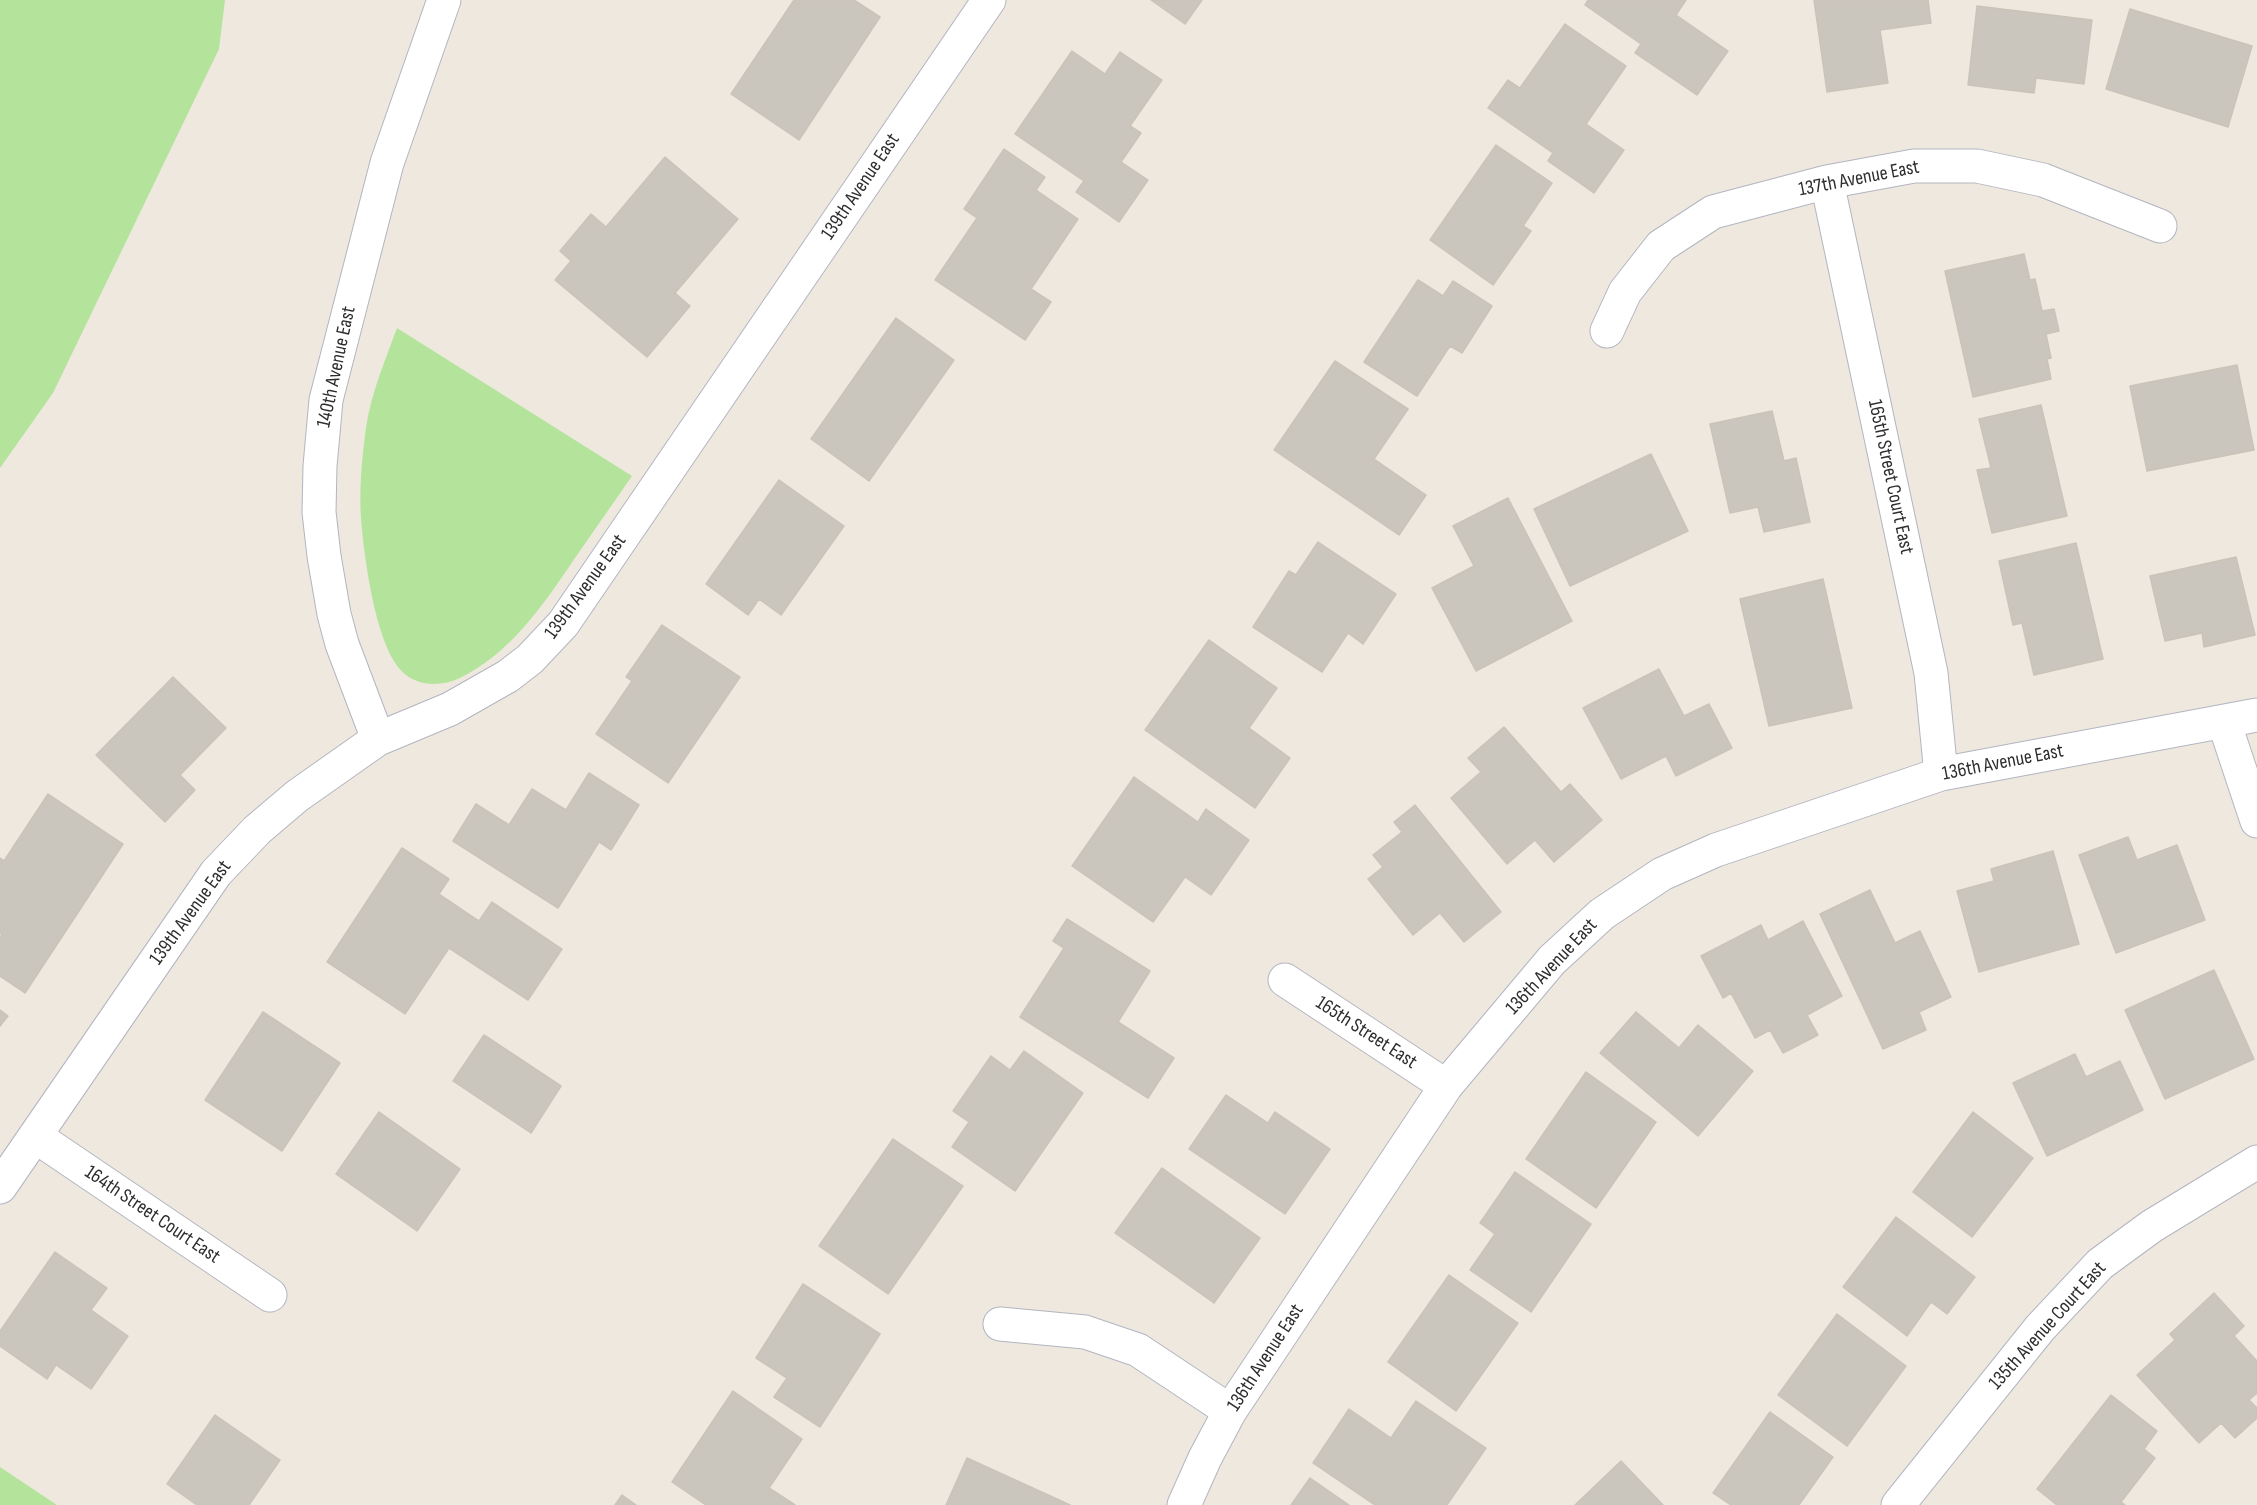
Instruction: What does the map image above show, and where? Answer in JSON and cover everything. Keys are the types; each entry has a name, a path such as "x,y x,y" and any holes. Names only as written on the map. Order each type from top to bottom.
{"street":[{"name":"140th Avenue East","path":"378,739 342,644 334,614 319,512 320,466 326,400 387,163 444,0"},
{"name":"139th Avenue East","path":"0,1187 216,873 257,830 289,802 378,739 450,709 508,676 530,659 564,624 989,0"},
{"name":"137th Avenue East","path":"1607,331 1624,292 1661,246 1713,212 1827,182 1914,166 1977,166 2043,180 2160,226"},
{"name":"165th Street Court East","path":"1827,182 1931,673 1941,774"},
{"name":"136th Avenue East","path":"1184,1505 1230,1411 1446,1086 1552,960 1602,914 1662,874 1716,850 1941,774 2257,715"},
{"path":"2223,722 2257,821"},
{"name":"165th Street East","path":"1285,980 1446,1086"},
{"name":"164th Street Court East","path":"35,1136 270,1294"},
{"name":"135th Avenue Court East","path":"1898,1505 2040,1328 2100,1264 2152,1226 2257,1162"},
{"path":"1000,1324 1085,1332 1138,1350 1230,1411"}],"green space":[{"path":"0,0 225,0 219,49 53,393 0,468"},
{"path":"397,328 632,476 551,593 511,641 478,668 452,681 435,684 411,678 398,667 390,654 372,596 361,519 362,462 368,415"},
{"path":"0,1467 57,1505 0,1505"}],"building":[{"path":"794,0 854,0 880,17 799,140 731,94"},
{"path":"1151,0 1202,0 1185,24"},
{"path":"1588,0 1686,0 1676,15 1728,51 1697,95 1635,53 1641,44 1585,5"},
{"path":"1814,0 1928,0 1931,23 1880,30 1888,83 1827,92"},
{"path":"1977,6 2092,20 2084,84 2036,78 2034,93 1968,85"},
{"path":"2130,9 2252,46 2228,127 2106,89"},
{"path":"1565,24 1626,66 1586,124 1624,150 1594,193 1548,161 1553,153 1488,108 1508,80 1520,88"},
{"path":"1072,51 1105,74 1120,52 1162,80 1130,126 1141,133 1121,162 1148,180 1119,222 1076,192 1084,181 1015,134"},
{"path":"1496,145 1552,183 1523,226 1531,231 1493,285 1430,240"},
{"path":"1004,149 1045,177 1036,190 1078,219 1031,289 1051,302 1025,340 935,280 977,218 964,209"},
{"path":"665,157 738,219 675,293 690,306 647,357 555,280 571,261 560,251 591,214 606,227"},
{"path":"2024,254 2030,280 2035,279 2042,311 2054,309 2059,331 2046,334 2051,358 2047,359 2051,379 1973,397 1945,271"},
{"path":"1418,280 1443,296 1453,281 1492,306 1462,353 1450,346 1417,396 1364,362"},
{"path":"896,318 954,360 869,481 811,439"},
{"path":"1335,361 1408,409 1374,459 1426,495 1399,535 1274,450"},
{"path":"2237,365 2254,450 2147,471 2130,386"},
{"path":"2041,405 2067,516 1992,533 1977,470 1991,468 1979,419"},
{"path":"1772,411 1784,461 1796,458 1810,522 1764,532 1758,507 1730,513 1710,424"},
{"path":"1651,454 1688,531 1570,586 1534,509"},
{"path":"779,480 844,526 781,615 759,599 748,615 706,584"},
{"path":"1508,498 1572,621 1476,671 1432,588 1474,566 1453,526"},
{"path":"1318,542 1396,594 1363,644 1348,633 1322,672 1253,627 1289,571 1296,575"},
{"path":"2076,543 2103,659 2034,675 2022,623 2013,625 1999,561"},
{"path":"2236,557 2255,635 2204,647 2202,633 2165,641 2150,576"},
{"path":"1823,579 1852,708 1769,726 1740,599"},
{"path":"662,625 740,677 668,783 596,734 632,681 626,677"},
{"path":"1209,640 1277,688 1249,728 1290,758 1255,808 1145,730"},
{"path":"1659,669 1684,716 1709,704 1732,748 1676,776 1666,756 1621,779 1583,708"},
{"path":"173,677 226,728 180,775 195,790 165,822 96,755"},
{"path":"1504,727 1561,792 1570,784 1602,820 1554,862 1535,840 1507,864 1451,798 1481,772 1468,758"},
{"path":"589,773 639,805 611,850 599,842 558,908 453,841 476,804 509,825 532,789 566,810"},
{"path":"1134,777 1198,822 1206,809 1249,840 1211,895 1185,877 1153,922 1072,866"},
{"path":"48,794 123,844 25,993 0,976 0,937 2,934 0,933 0,858 4,861"},
{"path":"1415,805 1501,912 1464,942 1440,913 1413,935 1368,879 1383,867 1373,855 1402,832 1394,822"},
{"path":"2128,837 2137,860 2177,845 2205,920 2116,953 2079,855"},
{"path":"402,848 449,879 439,894 479,921 492,902 562,949 528,1000 449,948 405,1014 327,962"},
{"path":"2053,851 2079,944 1979,972 1957,891 1994,881 1991,869"},
{"path":"1870,890 1895,943 1920,931 1951,997 1919,1012 1926,1030 1883,1049 1820,914"},
{"path":"1067,919 1150,971 1118,1022 1174,1058 1148,1098 1020,1017 1064,948 1053,941"},
{"path":"1803,921 1842,996 1807,1015 1818,1035 1783,1053 1770,1030 1755,1038 1731,993 1723,998 1701,956 1761,925 1768,940"},
{"path":"2214,970 2254,1059 2165,1099 2125,1010"},
{"path":"0,1010 8,1016 0,1026"},
{"path":"263,1012 340,1063 282,1151 205,1100"},
{"path":"1636,1012 1679,1048 1698,1025 1753,1071 1698,1136 1600,1053"},
{"path":"484,1035 561,1086 531,1133 453,1081"},
{"path":"1024,1051 1083,1093 1015,1191 952,1147 969,1122 953,1111 991,1056 1010,1070"},
{"path":"2075,1054 2086,1077 2120,1061 2143,1110 2047,1156 2013,1083"},
{"path":"1586,1072 1656,1122 1596,1208 1526,1159"},
{"path":"1226,1095 1268,1123 1275,1112 1330,1149 1285,1214 1189,1149"},
{"path":"379,1112 460,1169 417,1231 336,1174"},
{"path":"1973,1112 2033,1158 1972,1237 1913,1192"},
{"path":"893,1139 963,1186 888,1294 819,1246"},
{"path":"1162,1168 1260,1238 1214,1303 1115,1233"},
{"path":"1515,1172 1591,1224 1531,1312 1470,1270 1495,1234 1480,1223"},
{"path":"1896,1217 1975,1277 1947,1314 1931,1302 1907,1336 1843,1287"},
{"path":"55,1252 107,1288 91,1310 128,1336 91,1389 56,1365 47,1379 0,1346 0,1331"},
{"path":"1449,1275 1518,1323 1456,1411 1388,1362"},
{"path":"803,1284 880,1334 820,1427 774,1397 787,1378 756,1358"},
{"path":"2214,1293 2244,1326 2234,1336 2257,1361 2257,1393 2249,1400 2257,1408 2257,1418 2235,1438 2221,1423 2199,1443 2137,1375 2175,1340 2170,1334"},
{"path":"1837,1314 1906,1366 1847,1446 1778,1395"},
{"path":"733,1391 802,1439 769,1488 795,1505 706,1505 672,1482"},
{"path":"2111,1395 2157,1431 2144,1449 2155,1458 2121,1502 2125,1505 2057,1505 2037,1489"},
{"path":"1416,1401 1486,1448 1447,1505 1375,1505 1313,1463 1349,1409 1391,1438"},
{"path":"1770,1412 1833,1457 1799,1505 1731,1505 1713,1493"},
{"path":"215,1415 280,1460 249,1505 197,1505 167,1484"},
{"path":"967,1458 1070,1505 946,1505"},
{"path":"1621,1461 1663,1505 1575,1505"},
{"path":"1310,1478 1349,1505 1291,1505"},
{"path":"622,1495 636,1505 615,1505"}]}
